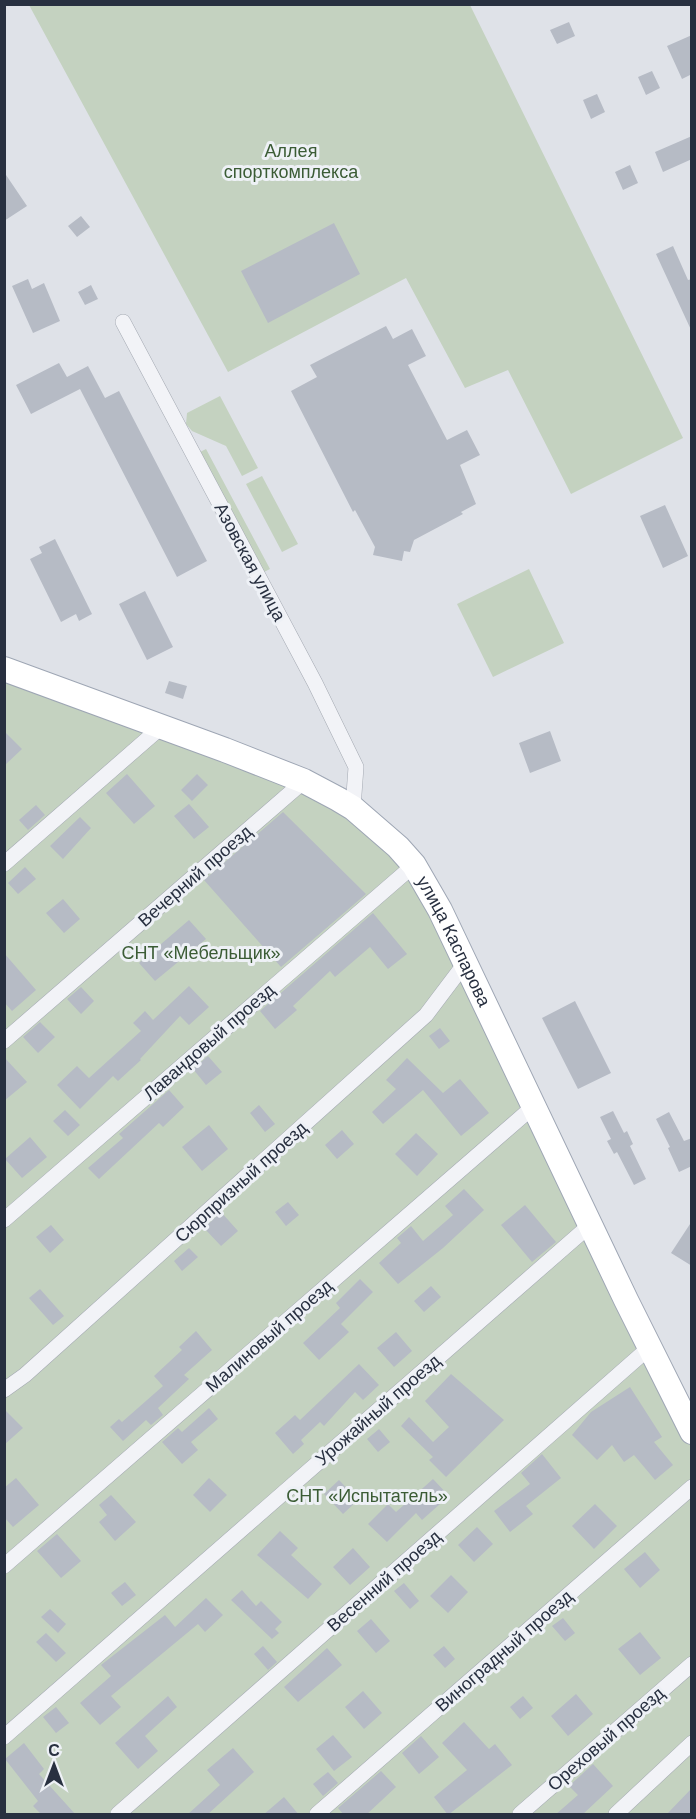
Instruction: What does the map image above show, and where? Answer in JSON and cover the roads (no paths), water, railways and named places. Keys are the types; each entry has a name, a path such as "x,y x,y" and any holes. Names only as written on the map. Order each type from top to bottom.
{"main road":[{"name":"улица Каспарова","path":"7,673 304,782 353,808 398,847 414,866 440,910 590,1225 692,1432"}],"street":[{"name":"Азовская улица","path":"123,322 315,683 356,767 353,808"},
{"path":"4,864 160,728"},
{"name":"Вечерний проезд","path":"4,1041 304,782"},
{"name":"Лавандовый проезд","path":"4,1220 414,866"},
{"name":"Сюрпризный проезд","path":"4,1390 34,1367 426,1016 466,962"},
{"name":"Малиновый проезд","path":"4,1566 534,1106"},
{"name":"Урожайный проезд","path":"4,1737 590,1225"},
{"name":"Весенний проезд","path":"118,1815 650,1347"},
{"name":"Виноградный проезд","path":"317,1815 692,1487"},
{"name":"Ореховый проезд","path":"520,1815 692,1665"},
{"path":"616,1815 692,1743"}],"park label":[{"name":"Аллея спорткомплекса","path":"291,161"},
{"name":"СНТ «Мебельщик»","path":"201,953"},
{"name":"СНТ «Испытатель»","path":"367,1496"}]}
